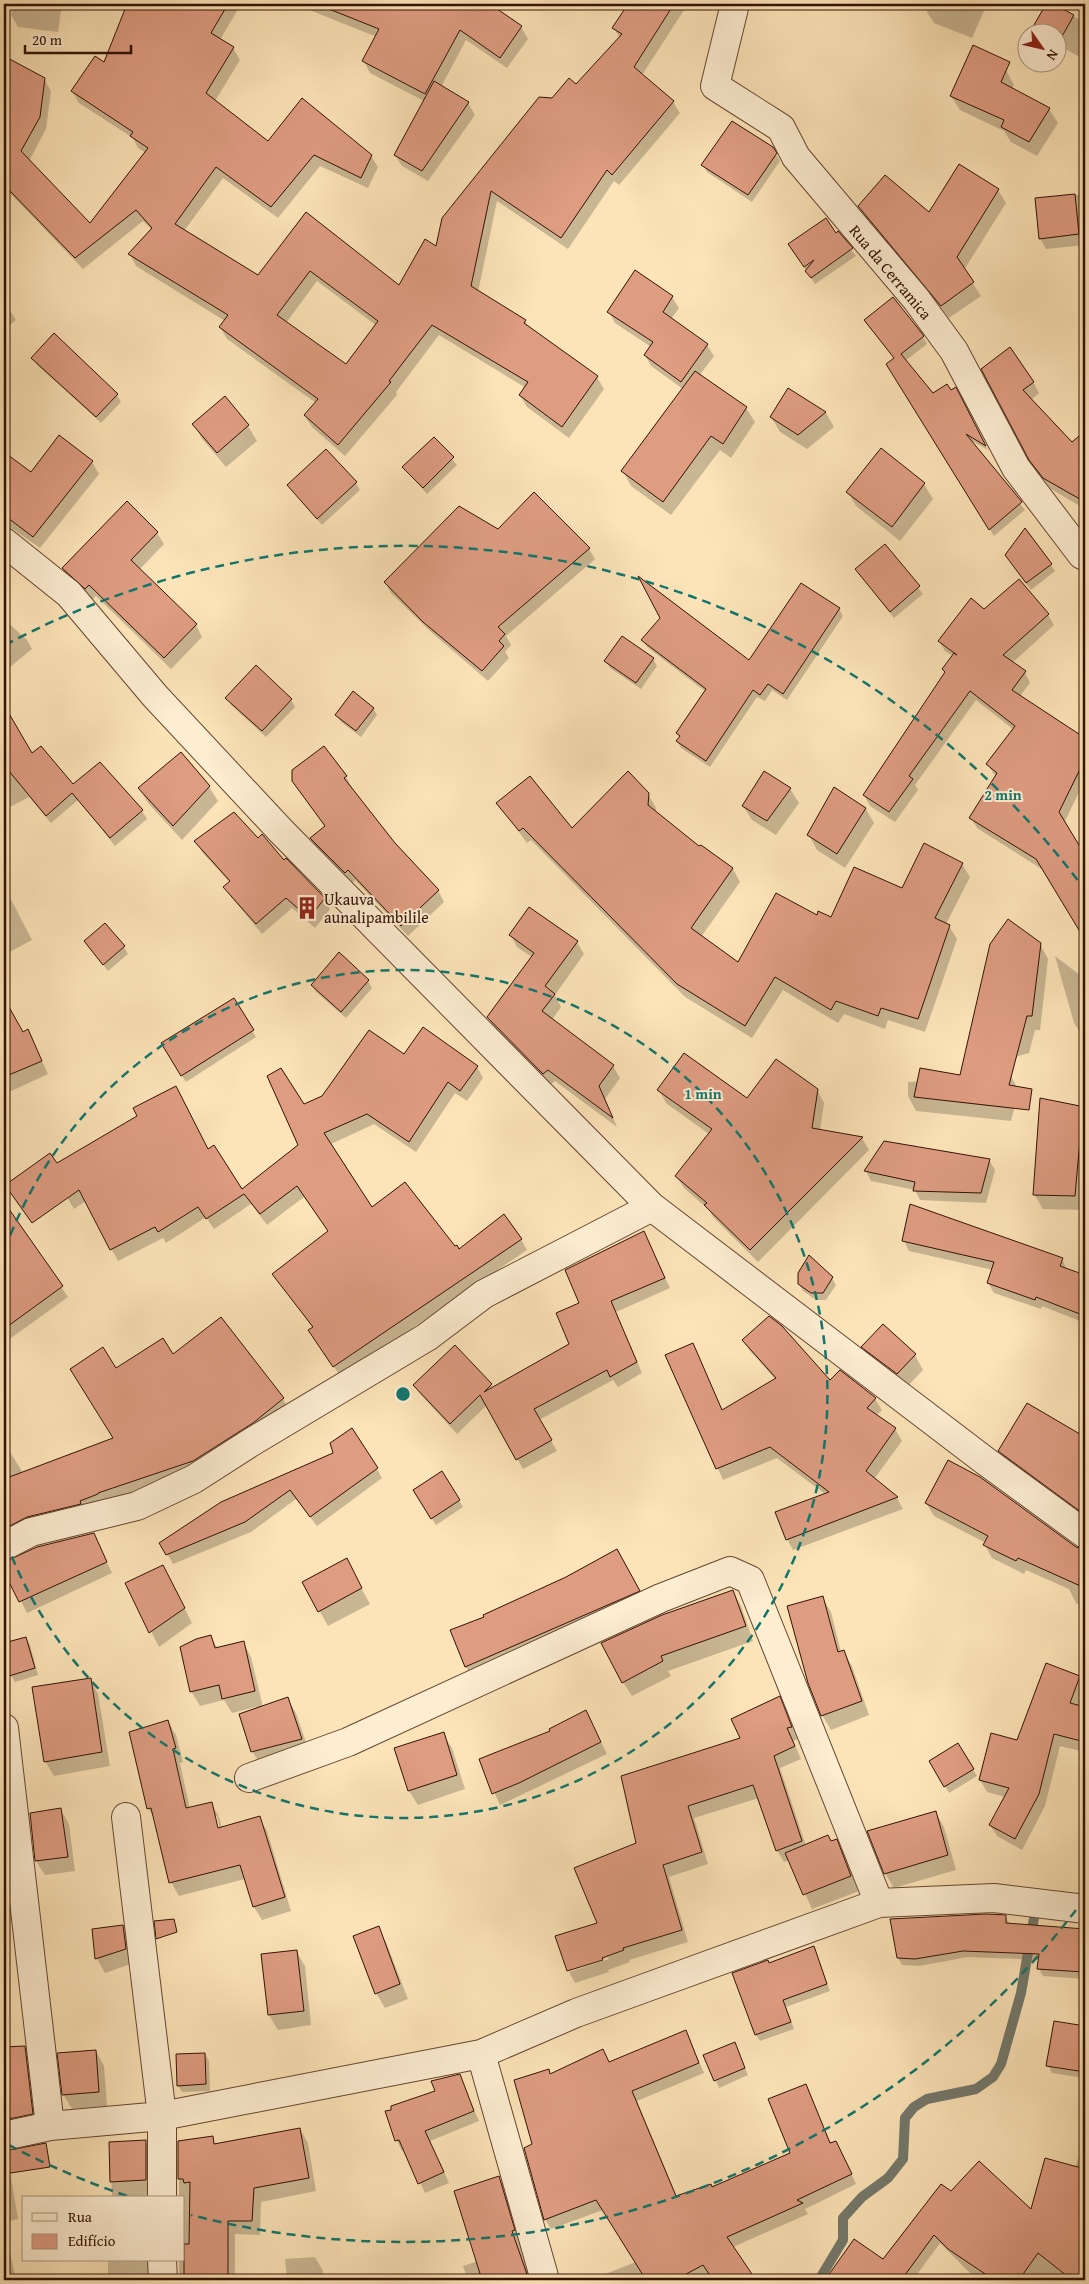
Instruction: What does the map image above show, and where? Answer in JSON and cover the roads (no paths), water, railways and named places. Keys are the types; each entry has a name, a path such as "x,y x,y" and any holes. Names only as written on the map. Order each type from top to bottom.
{"street":[{"name":"Rua da Cerramica","path":"735,4 715,86 781,128 796,157 916,299 954,351 1016,468 1082,555 1085,556"},
{"path":"4,542 69,594 156,696 281,831 652,1207 976,1454 1085,1534"},
{"path":"4,1546 31,1532 137,1506 194,1479 427,1336 484,1294 652,1207"},
{"path":"249,1778 348,1742 661,1598 730,1570 750,1580 878,1903"},
{"path":"4,1728 50,2126"},
{"path":"126,1817 162,2116 162,2196"},
{"path":"4,2136 50,2126 162,2116 481,2054 576,2013 878,1903 994,1898 1085,1909"},
{"path":"481,2054 545,2280"},
{"path":"162,2262 162,2280"}],"waterway":[{"path":"819,2280 843,2240 843,2218 862,2197 888,2178 903,2159 905,2118 914,2107 927,2099 976,2089 993,2077 1001,2064 1021,1993 1034,1918"}],"place":[{"name":"Ukauva aunalipambilile","path":"307,908"}]}
